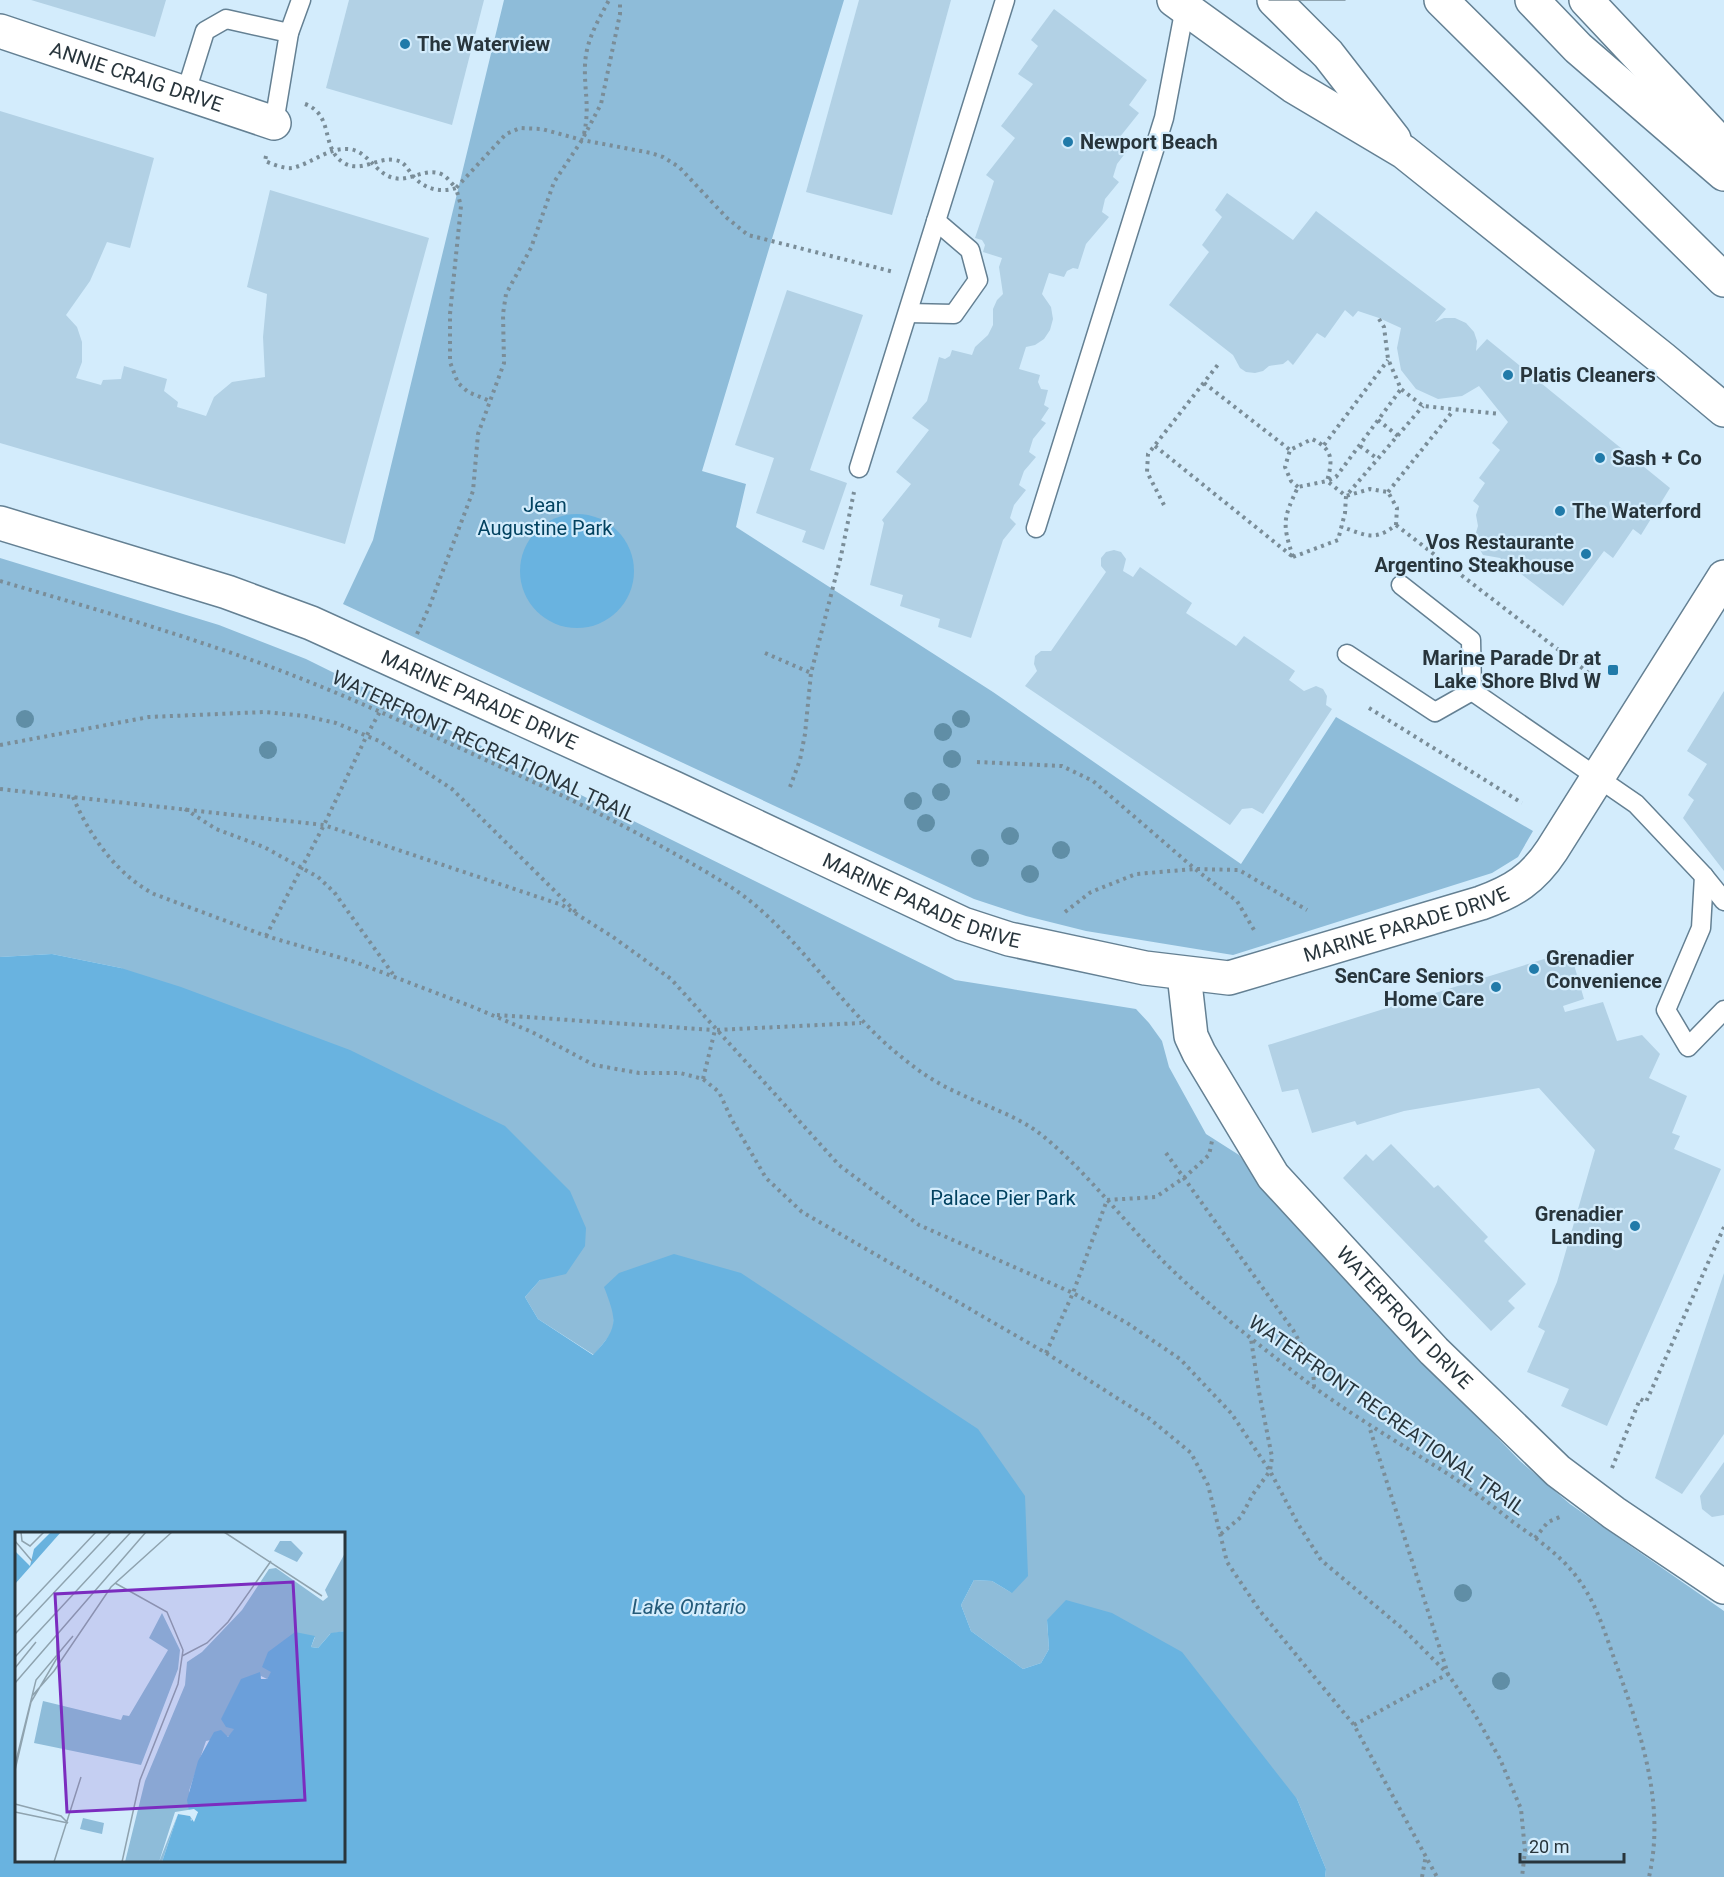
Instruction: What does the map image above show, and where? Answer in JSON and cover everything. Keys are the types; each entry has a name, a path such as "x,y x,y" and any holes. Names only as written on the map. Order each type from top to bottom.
{"main road":[{"path":"1274,0 1328,54 1404,152"},
{"path":"1441,0 1724,280"},
{"path":"1532,0 1578,48 1724,174"},
{"path":"1586,0 1724,147"},
{"path":"1182,2 1293,86 1404,152 1724,410"},
{"name":"ANNIE CRAIG DRIVE","path":"0,31 185,95 277,109"},
{"name":"MARINE PARADE DRIVE","path":"0,523 227,592 311,623 696,798 963,924 1009,939 1145,968 1229,978 1506,894 1540,869 1724,577"},
{"name":"WATERFRONT DRIVE","path":"1184,974 1191,1036 1273,1176 1434,1351 1558,1471 1614,1513 1724,1587"}],"lane":[{"path":"277,109 289,33 301,0"},
{"path":"860,468 1005,0"},
{"path":"1036,528 1164,118 1182,2"},
{"path":"185,95 205,31 226,19 289,33"},
{"path":"908,313 954,314 978,280 970,250 936,221"},
{"path":"1401,585 1471,640 1472,691"},
{"path":"1347,654 1435,712 1472,691"},
{"path":"1472,691 1636,804 1704,876 1724,901"},
{"path":"1704,876 1701,928 1666,1010 1688,1047 1724,1010"}],"path":[{"path":"582,140 588,108 585,67 587,49 594,28 609,0"},
{"path":"417,634 471,498 478,434 504,363 503,314 506,294 531,249 554,182 582,140 601,104 620,14 620,0"},
{"path":"490,401 463,388 458,383 450,362 450,314 461,206 456,188 443,174 428,172 414,177 397,179 386,176 374,164 360,151 348,149 333,151 290,169 265,161 277,109 310,105 322,115 333,151 344,163 361,166 374,164 392,159 407,165 414,177 431,189 447,191 456,188 502,137 515,129 542,129 582,140 651,153 673,162 727,218 748,235 919,279"},
{"path":"1379,320 1384,327 1388,359 1401,390 1423,406 1500,414"},
{"path":"1324,445 1388,359"},
{"path":"1164,505 1148,472 1148,454 1220,362"},
{"path":"1204,382 1290,450"},
{"path":"1298,487 1336,477 1401,390"},
{"path":"1293,558 1338,540 1346,513 1346,496 1423,406"},
{"path":"1388,492 1453,410"},
{"path":"1378,420 1398,436"},
{"path":"1298,487 1291,481 1285,467 1290,450 1312,439 1324,445 1330,455 1331,466 1327,481"},
{"path":"1155,446 1293,558"},
{"path":"1360,446 1378,459"},
{"path":"790,787 800,760 805,735 811,673 841,556 860,468"},
{"path":"1327,481 1346,496"},
{"path":"1293,558 1286,537 1285,515 1298,487"},
{"path":"1346,496 1371,489 1388,492"},
{"path":"1342,527 1369,536 1384,534 1396,525 1397,508 1388,492"},
{"path":"1396,525 1599,681"},
{"name":"WATERFRONT RECREATIONAL TRAIL","path":"0,581 115,614 257,662 379,713 558,794 608,818 730,886 765,915 862,1023 918,1070 949,1089 1025,1123 1041,1135 1078,1169 1166,1264 1235,1327 1314,1387 1369,1425 1456,1479 1554,1552 1579,1580 1598,1611 1636,1720 1650,1774 1655,1817 1654,1847 1648,1877"},
{"path":"765,653 811,673"},
{"path":"266,936 390,693"},
{"path":"1370,708 1522,803"},
{"path":"0,745 149,717 254,711 313,717 336,723 388,746 452,789 581,917"},
{"path":"977,762 1062,766 1093,781 1195,869 1237,901 1254,930"},
{"path":"0,789 324,825 562,905 613,937 671,979 838,1165 883,1199 919,1225 1072,1293 1126,1323 1180,1359 1231,1413 1270,1471 1298,1524 1321,1560 1403,1629 1448,1674 1474,1713 1500,1759 1521,1809 1525,1851 1522,1877"},
{"path":"73,797 80,815 97,841 140,887 266,936 355,962 492,1015 532,1032 594,1065 639,1073 680,1073 703,1079 719,1092 732,1120 766,1178 802,1212 1046,1353 1150,1419 1191,1453 1208,1485 1227,1562 1260,1611 1354,1725 1437,1877"},
{"path":"184,809 216,829 264,847 318,877 334,892 395,977"},
{"path":"1065,912 1091,892 1136,874 1195,869 1239,870 1307,910"},
{"path":"492,1015 715,1030 862,1023"},
{"path":"703,1079 715,1030"},
{"path":"1046,1353 1072,1293 1107,1200 1156,1197 1185,1177 1209,1155 1212,1138"},
{"path":"1166,1153 1293,1330 1313,1366 1314,1387"},
{"path":"1611,1469 1640,1399 1646,1402 1724,1227"},
{"path":"1221,1534 1241,1517 1253,1494 1270,1471 1272,1457 1251,1339"},
{"path":"1369,1425 1448,1674"},
{"path":"1535,1538 1548,1522 1565,1515"},
{"path":"1354,1725 1448,1674"},
{"path":"1422,1877 1426,1854"}],"green space":[{"name":"Jean Augustine Park","path":"504,0 844,0 702,471 746,484 736,527 993,692 1241,864 1336,717 1533,831 1518,857 1492,873 1233,955 1086,931 1026,916 974,899 343,604 373,540"},
{"name":"Palace Pier Park","path":"0,558 219,625 306,659 955,980 1136,1009 1162,1041 1169,1067 1206,1134 1239,1155 1274,1203 1354,1290 1520,1461 1570,1504 1724,1611 1724,1877 1325,1877 1326,1869 1297,1799 1047,1620 1049,1649 1041,1663 1023,1669 971,1631 961,1605 974,1580 992,1581 1012,1593 614,1313 613,1331 594,1355 538,1319 525,1297 540,1280 121,968 52,954 0,957"}],"water":[{"path":"577,514 599,518 617,531 630,549 634,571 630,593 617,611 599,624 577,628 555,624 537,611 524,593 520,571 524,549 537,531 555,518"},
{"name":"Lake Ontario","path":"52,954 121,968 181,987 350,1050 505,1126 570,1191 586,1228 585,1246 566,1274 540,1280 525,1297 538,1319 593,1355 608,1337 613,1323 604,1287 619,1273 674,1254 741,1273 978,1429 1025,1496 1028,1576 1012,1593 992,1581 974,1580 961,1605 971,1631 1023,1669 1041,1663 1049,1649 1047,1620 1066,1600 1112,1613 1182,1652 1297,1799 1326,1869 1325,1877 0,1877 0,957"}],"building":[{"path":"31,0 166,0 155,37"},
{"name":"The Waterview","path":"349,0 484,0 452,125 326,88"},
{"path":"859,0 951,0 892,215 806,192"},
{"path":"1054,9 1147,80 1129,105 1139,113 1119,138 1130,147 1117,164 1113,177 1119,182 1105,199 1102,212 1109,217 1086,244 1078,269 1073,268 1067,271 1064,277 1049,273 1042,294 1051,307 1053,319 1050,330 1044,339 1035,345 1026,347 1019,369 1040,375 1038,382 1041,389 1048,390 1044,405 1049,408 1041,420 1046,423 1033,439 1029,452 1036,457 1024,471 1019,485 1026,490 1014,505 1010,518 1016,524 1003,540 971,638 938,627 940,619 900,606 903,595 870,585 884,523 882,520 911,484 896,472 929,430 912,418 927,401 939,357 945,359 950,356 952,350 972,355 975,347 988,335 993,325 993,309 1003,294 999,267 1002,258 983,252 985,245 982,240 975,238 994,181 986,175 1015,138 1001,126 1033,84 1018,74 1038,46 1031,40"},
{"path":"0,111 154,158 130,248 107,242 90,281 66,315 77,327 82,342 82,362 76,378 101,385 103,380 121,379 124,366 167,379 164,391 178,402 177,407 206,416 214,397 232,382 265,377 263,337 267,294 247,287 270,190 429,238 345,544 0,443"},
{"path":"1227,193 1293,240 1316,211 1446,309 1435,322 1444,318 1455,318 1466,323 1474,332 1477,341 1476,351 1487,339 1670,488 1641,535 1633,529 1613,558 1604,551 1563,606 1500,558 1483,555 1475,536 1479,506 1473,501 1485,483 1479,478 1500,450 1492,443 1508,422 1479,386 1462,396 1438,399 1416,389 1401,370 1397,348 1401,328 1379,318 1358,311 1353,317 1345,310 1325,338 1317,333 1293,365 1288,360 1283,364 1269,366 1255,373 1246,372 1240,368 1233,355 1169,305 1209,252 1202,245 1222,217 1215,210"},
{"path":"787,290 863,315 810,470 847,483 824,550 802,542 806,531 756,513 774,458 735,445"},
{"path":"1114,550 1121,552 1126,559 1123,571 1133,577 1140,567 1192,603 1186,613 1236,646 1244,636 1295,671 1289,680 1304,691 1316,686 1323,689 1327,696 1326,705 1332,709 1263,814 1252,808 1242,809 1230,825 1025,686 1037,671 1034,664 1035,656 1041,651 1051,651 1106,572 1101,566 1101,558 1106,552"},
{"path":"1724,691 1724,871 1683,818 1694,800 1688,795 1707,764 1687,751"},
{"name":"Grenadier Landing","path":"1570,951 1584,999 1563,1006 1565,1012 1603,1002 1617,1041 1642,1035 1660,1054 1649,1078 1687,1096 1672,1133 1680,1136 1674,1149 1721,1169 1607,1426 1561,1406 1569,1389 1527,1372 1545,1331 1538,1327 1557,1282 1595,1150 1539,1088 1404,1111 1357,1125 1355,1121 1312,1133 1298,1089 1282,1092 1268,1045"},
{"path":"1391,1144 1434,1188 1438,1185 1488,1237 1484,1241 1526,1284 1508,1301 1515,1308 1491,1331 1343,1178 1366,1154 1373,1161"},
{"path":"1724,1273 1724,1434 1682,1494 1655,1478"},
{"path":"1724,1462 1724,1515 1712,1517 1702,1509 1700,1496"}],"tram line":[{"path":"1269,0 1345,0"}],"place":[{"name":"The Waterview","path":"405,44"},
{"name":"Newport Beach","path":"1068,142"},
{"name":"Platis Cleaners","path":"1508,375"},
{"name":"Sash + Co","path":"1600,458"},
{"name":"The Waterford","path":"1560,511"},
{"name":"Vos Restaurante Argentino Steakhouse","path":"1586,554"},
{"name":"Marine Parade Dr at Lake Shore Blvd W","path":"1613,670"},
{"name":"Grenadier Convenience","path":"1534,969"},
{"name":"SenCare Seniors Home Care","path":"1496,987"},
{"name":"Grenadier Landing","path":"1635,1226"}]}
